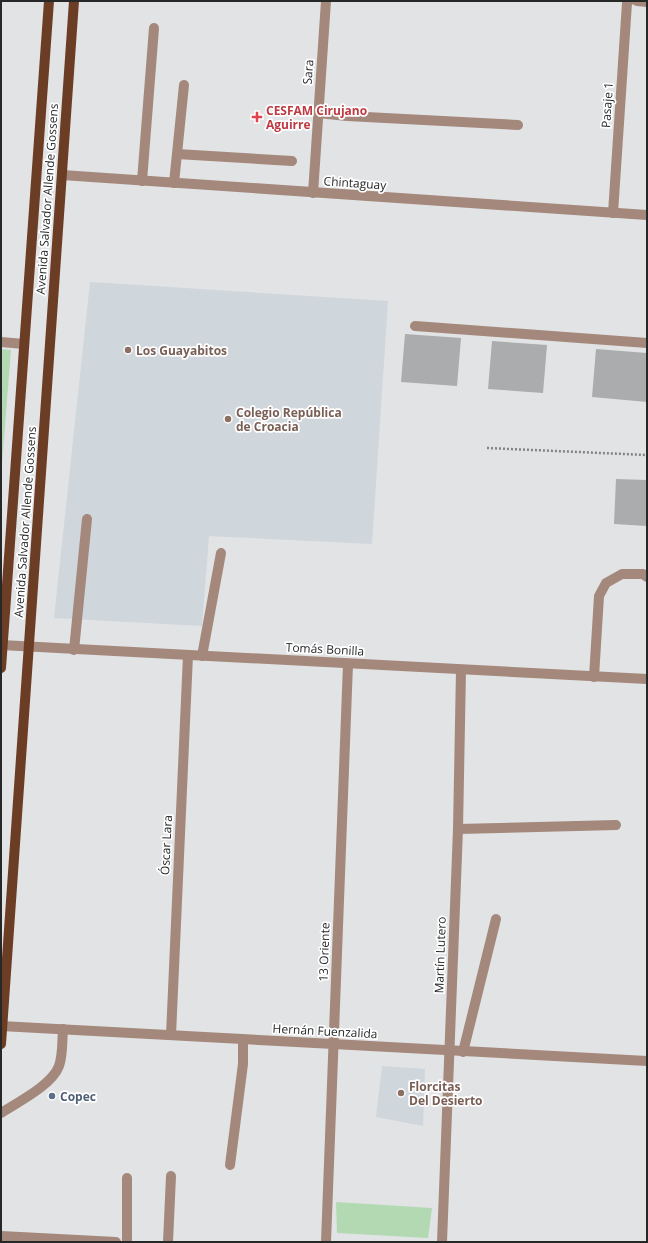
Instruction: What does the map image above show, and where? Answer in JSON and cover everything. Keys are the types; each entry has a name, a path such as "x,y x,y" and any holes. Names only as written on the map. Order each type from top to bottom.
{"main road":[{"name":"Avenida Salvador Allende Gossens","path":"1,668 49,1"},
{"name":"Avenida Salvador Allende Gossens","path":"1,1044 74,1"}],"street":[{"name":"Sara","path":"313,193 326,1"},
{"name":"Pasaje 1","path":"613,213 627,3 629,1"},
{"path":"637,1 647,2"},
{"path":"142,181 154,28"},
{"path":"174,183 184,85"},
{"path":"318,113 518,126"},
{"path":"178,154 292,161"},
{"name":"Chintaguay","path":"62,175 647,215"},
{"path":"415,326 647,343"},
{"path":"1,342 24,344"},
{"path":"74,650 87,519"},
{"path":"202,656 221,553"},
{"path":"594,677 599,596 606,582 622,574 643,574 647,577"},
{"name":"Tomás Bonilla","path":"2,645 74,650 647,679"},
{"name":"Óscar Lara","path":"170,1035 188,655"},
{"name":"13 Oriente","path":"326,1242 348,664"},
{"name":"Martín Lutero","path":"442,1242 458,830 461,670"},
{"path":"458,830 616,825"},
{"path":"463,1052 496,919"},
{"name":"Hernán Fuenzalida","path":"2,1026 647,1061"},
{"path":"1,1113 46,1084 56,1073 61,1058 63,1029"},
{"path":"230,1164 243,1064 243,1040"},
{"path":"168,1242 171,1176"},
{"path":"128,1178 128,1242"},
{"path":"1,1236 116,1242"}],"path":[{"path":"487,448 647,455"}],"shaded area":[{"name":"Colegio República de Croacia","path":"90,282 388,301 372,544 209,536 202,626 54,618"},
{"name":"Florcitas Del Desierto","path":"382,1066 425,1069 423,1126 376,1117"}],"green space":[{"path":"1,349 11,350 1,476"},
{"path":"336,1202 432,1208 428,1238 337,1233"}],"building":[{"path":"405,334 461,338 457,386 401,382"},
{"path":"492,341 547,345 543,393 488,389"},
{"path":"596,349 647,353 647,402 592,397"},
{"path":"616,479 647,480 647,526 614,524"}],"place":[{"name":"CESFAM Cirujano Aguirre","path":"257,117"},
{"name":"Los Guayabitos","path":"128,350"},
{"name":"Colegio República de Croacia","path":"228,419"},
{"name":"Florcitas Del Desierto","path":"401,1093"},
{"name":"Copec","path":"52,1096"}]}
